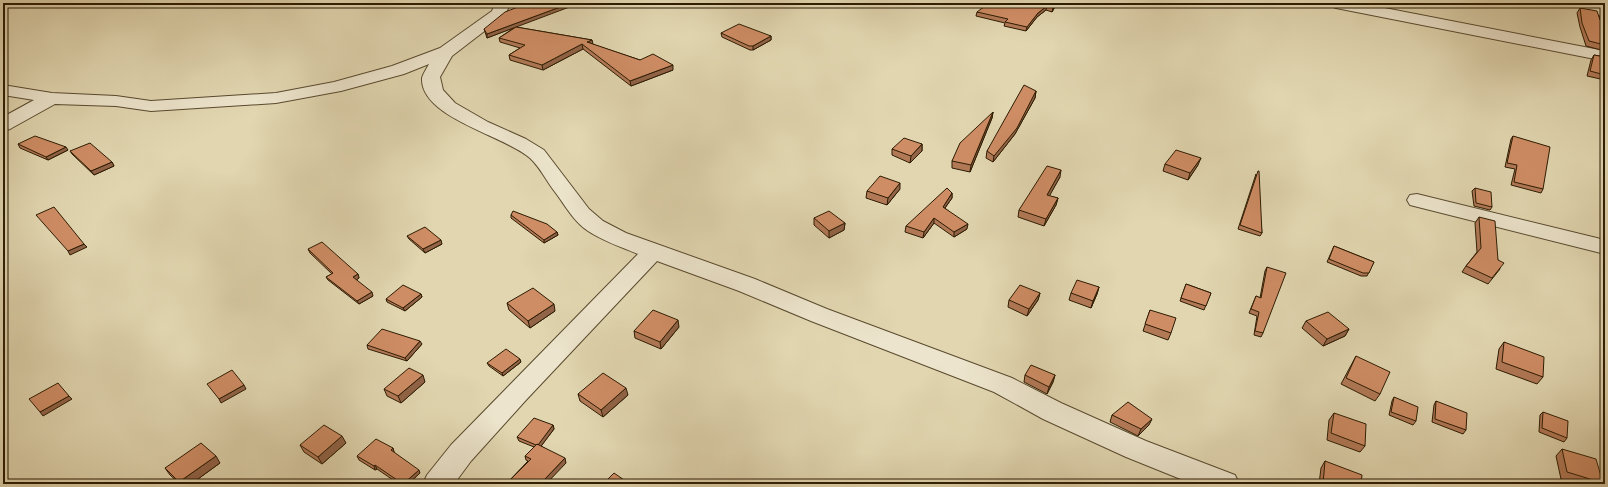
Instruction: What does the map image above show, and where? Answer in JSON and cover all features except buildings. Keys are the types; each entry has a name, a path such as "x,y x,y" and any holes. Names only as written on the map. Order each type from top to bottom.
{"street":[{"path":"3,90 52,98 109,100 151,106 276,98 349,84 398,70 446,52 489,21 498,13 503,3"},
{"path":"1336,3 1391,8 1605,56"},
{"path":"446,52 438,63 432,77 434,92 449,107 481,126 519,143 537,154 582,214 595,226 618,238 653,252 748,285 826,318 1003,385 1052,411 1136,449 1225,484"},
{"path":"3,125 52,98"},
{"path":"1417,200 1605,246"},
{"path":"437,484 461,453 653,252"}]}
